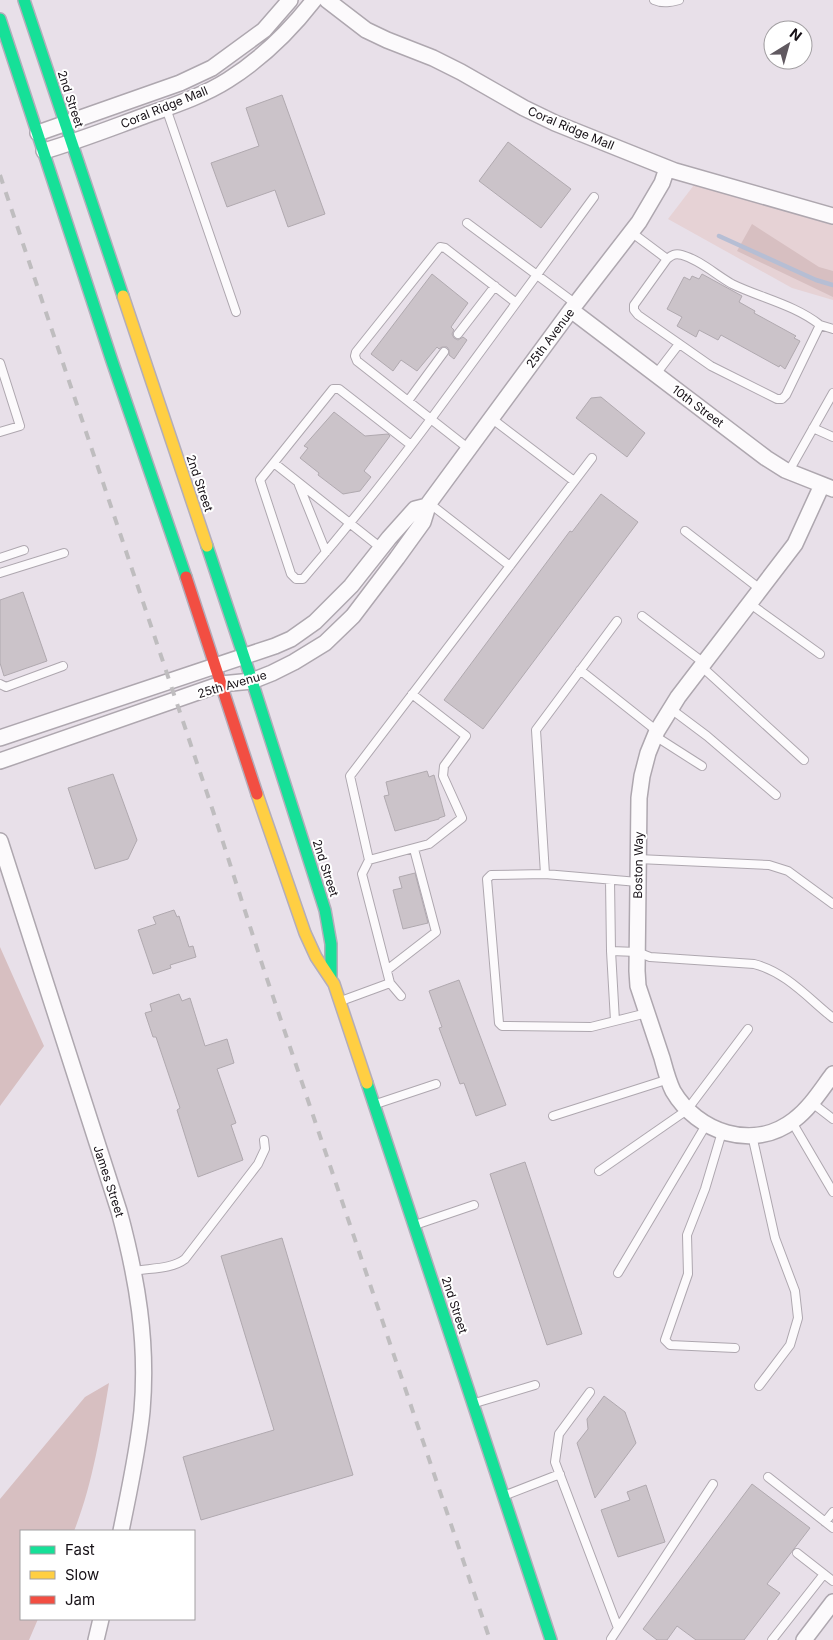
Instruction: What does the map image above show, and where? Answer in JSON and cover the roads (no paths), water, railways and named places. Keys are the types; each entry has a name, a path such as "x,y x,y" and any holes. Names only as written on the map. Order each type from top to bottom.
{"main road":[{"name":"2nd Street","path":"24,0 252,680 325,910 333,954 331,978"},
{"name":"2nd Street","path":"0,18 112,361 304,933 316,956 331,978 551,1640"}],"street":[{"name":"Coral Ridge Mall","path":"38,133 180,84 212,68 264,30 290,0"},
{"name":"Coral Ridge Mall","path":"44,151 166,108 199,95 228,80 283,36 314,0"},
{"name":"Coral Ridge Mall","path":"327,0 366,30 386,40 433,58 555,123 667,168 833,216"},
{"name":"25th Avenue","path":"0,760 221,684 252,680 294,662 325,643 353,616 423,522 428,504 652,202 667,168"},
{"name":"10th Street","path":"574,307 656,374 766,458 789,472 827,487"},
{"name":"Boston Way","path":"827,487 795,544 703,664 656,733 648,753 639,798 637,952 638,986 672,1089 688,1110 706,1125 722,1132 739,1135 752,1135 777,1130 792,1122 805,1111 833,1074"},
{"name":"25th Avenue","path":"0,738 291,639 316,622 351,586 415,509 428,504"},
{"name":"James Street","path":"0,841 119,1210 141,1309 144,1360 142,1411 135,1461 120,1530"},
{"path":"804,1640 833,1602"},
{"path":"96,1640 101,1620"}],"lane":[{"path":"654,0 670,3 679,0"},
{"path":"166,108 236,312"},
{"path":"411,445 336,388 333,389 260,480 291,574 296,579 303,579 350,524 411,445 431,419 515,302 594,197"},
{"path":"467,223 536,274 574,307"},
{"path":"631,232 667,259"},
{"path":"469,449 357,361 356,352 440,248 445,248 515,302"},
{"path":"820,325 786,396 782,399 777,399 711,366 638,316 634,310 634,305 667,259 674,254 686,257 732,284 807,316 820,325 833,329"},
{"path":"458,334 495,286"},
{"path":"656,374 679,344"},
{"path":"408,401 444,352"},
{"path":"0,363 20,426 0,432"},
{"path":"789,472 833,393"},
{"path":"491,418 574,481"},
{"path":"813,428 833,436"},
{"path":"401,996 390,983 362,874 369,860 350,776 592,458"},
{"path":"274,463 381,548"},
{"path":"298,482 326,552"},
{"path":"428,504 510,566"},
{"path":"685,531 760,590"},
{"path":"0,558 24,550"},
{"path":"0,574 64,553"},
{"path":"749,603 820,654"},
{"path":"642,616 703,664 804,760"},
{"path":"545,874 536,730 617,621"},
{"path":"0,684 6,687 63,666"},
{"path":"580,670 656,733 702,766"},
{"path":"369,860 428,844 462,818 443,776 444,766 466,736 412,694"},
{"path":"671,709 776,795"},
{"path":"387,970 436,932 414,849"},
{"path":"638,859 769,865 788,871 832,900"},
{"path":"638,882 545,874 491,875 486,879 500,1023 504,1027 591,1027 647,1013"},
{"path":"610,880 611,951 615,1021"},
{"path":"611,951 637,952 650,957 754,964 767,967 780,974 833,1018"},
{"path":"339,1001 390,983"},
{"path":"599,1171 688,1110 748,1028"},
{"path":"554,1116 669,1079"},
{"path":"374,1105 436,1084"},
{"path":"811,1102 833,1119"},
{"path":"792,1122 833,1192"},
{"path":"618,1273 706,1125"},
{"path":"722,1132 705,1190 687,1235 688,1274 665,1340 670,1345 735,1348"},
{"path":"752,1135 775,1238 794,1291 798,1318 790,1345 759,1386"},
{"path":"134,1271 172,1266 186,1258 258,1164 265,1149 264,1140"},
{"path":"414,1226 474,1205"},
{"path":"473,1404 535,1385"},
{"path":"590,1392 559,1434 556,1462 618,1628"},
{"path":"504,1496 560,1474"},
{"path":"768,1477 833,1528"},
{"path":"610,1640 713,1484"},
{"path":"825,1522 833,1512"},
{"path":"797,1553 833,1580"},
{"path":"772,1640 824,1574"}],"waterway":[{"path":"719,236 816,280 833,285"}],"railway":[{"path":"0,175 213,811 263,967 490,1640"}]}
